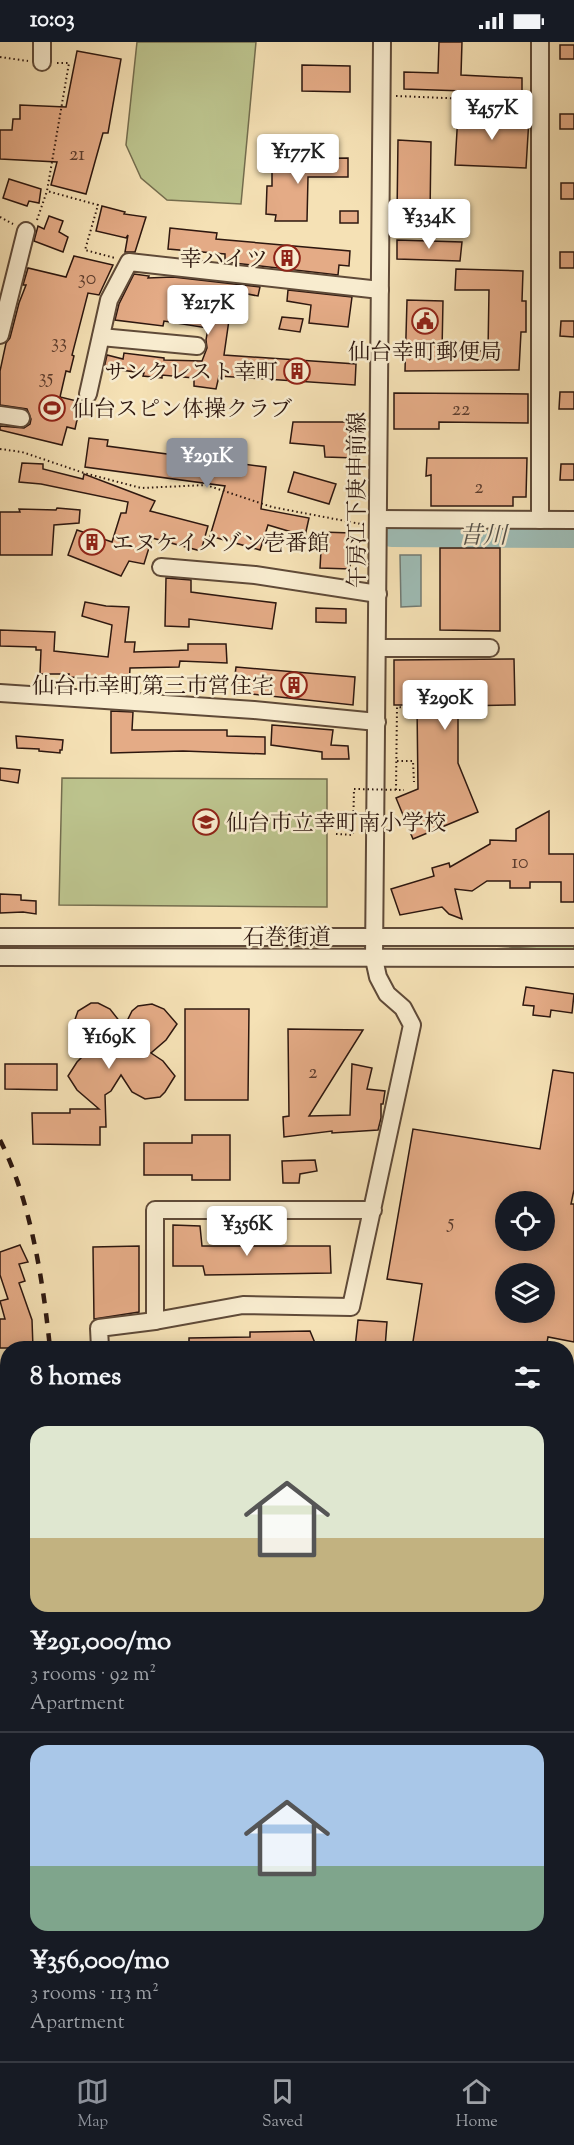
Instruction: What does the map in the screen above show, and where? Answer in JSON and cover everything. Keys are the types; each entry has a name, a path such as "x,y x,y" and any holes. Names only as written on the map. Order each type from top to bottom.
{"street":[{"path":"42,42 42,62"},
{"name":"午房江下庚申前線","path":"373,1210 412,1025 402,1008 387,994 378,977 374,959 378,594 371,521 380,290 382,42"},
{"path":"540,42 540,520"},
{"path":"0,334 26,231"},
{"path":"88,394 109,300 129,262 380,290"},
{"path":"101,337 197,346"},
{"path":"0,415 21,418"},
{"path":"371,521 574,520"},
{"path":"161,567 255,575 378,594"},
{"path":"377,648 490,648"},
{"path":"0,693 377,722"},
{"name":"石巻街道","path":"0,937 574,937"},
{"name":"石巻街道","path":"0,957 574,958"},
{"path":"100,1341 99,1328 155,1321 243,1305 351,1307 373,1210 155,1210 155,1321"}],"path":[{"path":"0,57 69,63 47,191 98,205 85,250 129,262"},
{"path":"392,95 518,101"},
{"path":"0,449 22,452 84,473 141,488 207,485 272,507 371,521"},
{"path":"396,790 397,707 410,708 410,705"},
{"path":"397,761 413,761 414,782"},
{"path":"336,834 353,835 354,789 404,790"}],"green space":[{"path":"137,42 256,42 241,204 167,200 141,178 126,145"},
{"name":"仙台市立幸町南小学校","path":"62,778 327,779 327,907 59,905"},
{"path":"494,942 574,943 574,951 493,946"}],"water":[{"path":"400,555 421,555 421,606 401,607"}],"building":[{"path":"439,42 462,42 461,75 522,78 522,93 404,89 404,72 438,73"},
{"path":"560,45 574,45 574,59 560,59"},
{"path":"77,51 121,59 108,133 103,133 86,194 51,185 57,162 0,159 0,130 12,130 13,119 20,119 20,105 66,107"},
{"path":"302,65 350,66 350,92 302,91"},
{"path":"458,114 529,118 526,168 455,165"},
{"path":"560,114 574,114 574,129 560,129"},
{"path":"398,140 431,142 430,215 397,215"},
{"path":"348,158 348,177 308,177 307,221 275,221 276,215 266,214 267,186 272,186 272,159"},
{"path":"9,179 41,189 39,203 29,201 27,206 3,198"},
{"path":"561,183 574,183 574,199 561,199"},
{"path":"102,206 125,212 124,214 146,217 135,252 125,252 128,235 126,238 96,231"},
{"path":"340,211 358,211 358,223 340,223"},
{"path":"49,216 63,221 59,232 68,237 63,252 34,241 38,226 44,229"},
{"name":"幸ハイツ","path":"170,228 217,233 216,239 350,251 349,266 339,265 338,275 225,262 225,254 168,249"},
{"path":"397,240 462,242 460,261 397,259"},
{"path":"560,252 574,252 574,268 560,268"},
{"path":"74,256 113,265 99,295 88,293 72,355 74,356 70,372 66,371 60,397 81,402 75,429 67,427 62,445 0,430 0,426 24,428 30,424 31,419 27,409 0,405 0,371 6,343 10,338 26,285 23,285 28,268 66,277"},
{"path":"456,269 523,271 522,301 526,301 526,332 521,332 519,370 405,371 407,300 443,301 442,351 488,351 489,290 455,290"},
{"path":"134,274 149,276 148,278 173,277 260,287 258,296 227,290 220,312 230,313 224,355 356,364 355,385 219,376 216,389 194,386 194,378 143,376 144,373 104,368 107,355 123,359 124,353 164,358 164,360 202,361 207,348 208,328 164,321 163,326 115,320 119,304"},
{"path":"288,290 352,297 348,327 309,323 311,305 287,301"},
{"path":"282,317 303,319 300,332 279,329"},
{"path":"561,321 574,321 574,337 560,336"},
{"path":"560,392 574,392 574,409 559,409"},
{"path":"394,393 528,394 528,423 439,422 439,429 394,429"},
{"path":"293,422 358,422 356,458 325,457 324,446 290,443"},
{"path":"89,438 108,440 107,446 266,467 261,509 309,518 305,536 268,525 260,550 210,536 225,486 85,467"},
{"path":"427,458 527,458 526,497 513,497 513,506 431,506 431,475 426,476"},
{"path":"22,463 43,464 43,469 83,479 84,474 155,501 150,511 208,526 201,551 152,538 144,564 129,561 121,576 68,555 77,530 112,542 121,513 126,513 128,502 41,484 19,482"},
{"path":"561,464 574,464 574,480 560,480"},
{"path":"294,472 336,484 329,504 288,492"},
{"path":"57,508 80,510 79,523 54,525 52,555 0,555 0,512 20,512 19,509 56,510"},
{"path":"322,532 351,533 350,569 320,568"},
{"path":"440,548 500,548 500,631 440,630"},
{"path":"166,578 191,580 191,592 276,603 272,629 189,619 189,627 165,626"},
{"path":"85,602 129,607 125,642 135,642 134,652 188,650 188,644 226,644 227,663 180,661 179,667 130,668 129,686 106,685 107,679 69,677 69,674 40,674 41,650 36,650 36,647 0,646 0,630 55,632 54,651 108,657 112,625 82,616"},
{"path":"316,608 346,609 346,623 316,622"},
{"path":"514,659 515,705 458,706 458,763 478,812 413,839 396,798 418,789 417,705 394,705 394,660"},
{"name":"仙台市幸町第三市営住宅","path":"236,667 355,677 353,705 233,692"},
{"path":"111,711 133,712 132,730 227,730 227,736 265,737 265,754 183,751 111,753"},
{"path":"272,725 333,730 331,745 348,746 349,759 322,759 322,752 271,745"},
{"path":"16,736 63,740 62,750 60,753 17,748"},
{"path":"0,768 20,770 18,783 0,780"},
{"path":"549,811 549,854 574,854 574,902 561,902 561,882 530,882 530,888 510,888 510,881 487,881 472,891 455,889 462,919 449,914 442,907 400,915 391,889 434,876 432,868 449,863 450,867 490,844 490,840 516,841 516,829"},
{"path":"0,894 21,895 21,900 36,901 36,914 0,913"},
{"path":"526,987 574,994 572,1013 551,1010 550,1017 533,1015 534,1006 523,1005"},
{"path":"91,1003 98,1003 110,1009 124,1027 132,1011 138,1006 152,1004 164,1009 177,1024 166,1040 151,1053 163,1061 175,1076 160,1097 145,1099 132,1092 121,1075 111,1091 105,1095 106,1127 100,1127 100,1145 33,1144 32,1113 70,1113 70,1109 99,1109 77,1090 68,1076 77,1062 90,1049 78,1040 73,1025 78,1011"},
{"path":"185,1009 249,1009 248,1100 185,1100"},
{"path":"288,1029 363,1030 309,1116 350,1115 352,1064 372,1068 367,1089 385,1091 378,1130 332,1133 332,1131 284,1137 283,1117 289,1116"},
{"path":"5,1064 57,1064 57,1090 5,1089"},
{"path":"553,1070 574,1073 574,1190 571,1204 574,1204 574,1341 548,1337 547,1341 413,1341 422,1284 387,1279 413,1129 540,1149"},
{"path":"192,1135 230,1135 230,1180 192,1180 192,1175 144,1175 144,1143 192,1143"},
{"path":"315,1160 317,1171 300,1174 299,1183 283,1183 282,1161"},
{"path":"173,1225 200,1226 202,1246 330,1246 331,1273 205,1275 203,1266 173,1266"},
{"path":"20,1245 28,1262 19,1264 25,1281 19,1283 32,1320 33,1341 0,1341 0,1319 5,1319 0,1301 8,1299 0,1275 0,1252"},
{"path":"139,1246 139,1312 94,1319 93,1247"},
{"path":"358,1320 387,1322 386,1341 356,1341"},
{"path":"310,1331 314,1341 189,1341 189,1338 250,1337 250,1332"}],"waterway":[{"name":"昔川","path":"392,534 574,535"}],"railway":[{"path":"0,1140 11,1164 28,1215 44,1296 49,1341"}],"place":[{"name":"幸ハイツ","path":"287,258"},
{"name":"仙台幸町郵便局","path":"425,321"},
{"name":"サンクレスト幸町","path":"297,371"},
{"name":"仙台スピン体操クラブ","path":"52,408"},
{"name":"エヌケイメゾン壱番館","path":"92,542"},
{"name":"仙台市幸町第三市営住宅","path":"294,685"},
{"name":"仙台市立幸町南小学校","path":"206,822"}]}
